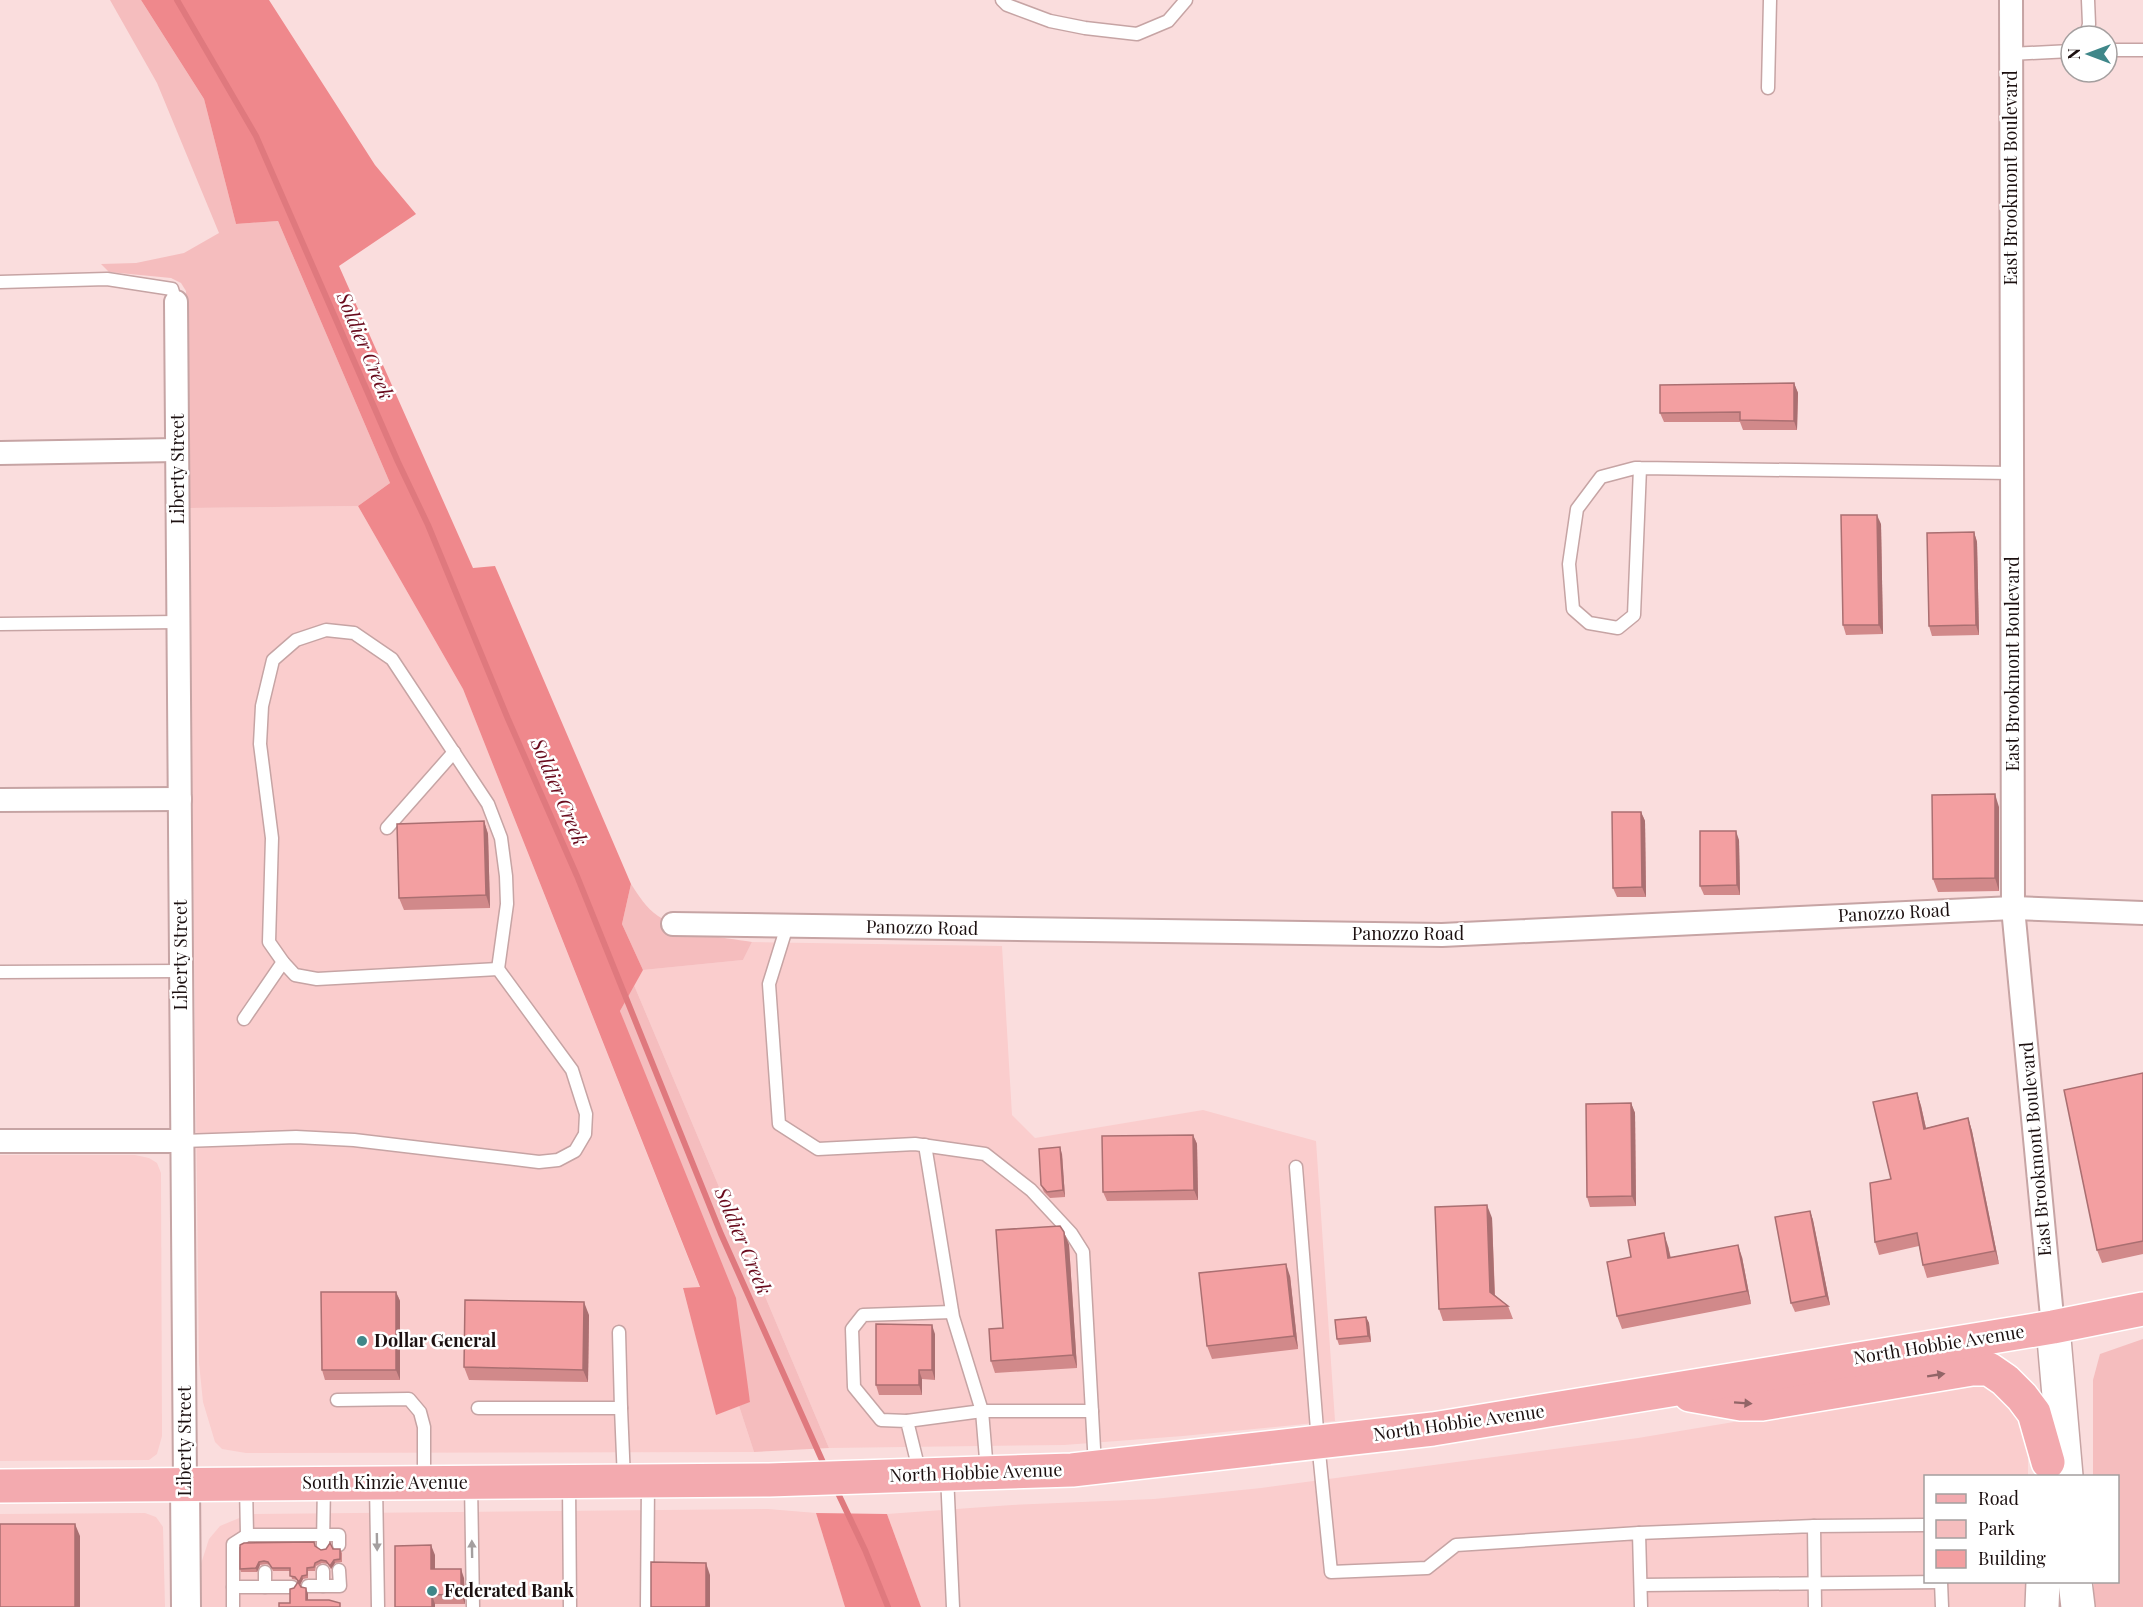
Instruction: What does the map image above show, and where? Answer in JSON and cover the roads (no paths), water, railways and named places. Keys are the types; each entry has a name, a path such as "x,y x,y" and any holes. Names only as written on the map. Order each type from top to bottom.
{"main road":[{"name":"North Hobbie Avenue","path":"769,1480 1095,1467 1433,1429 2053,1327 2143,1309"},
{"name":"East Brookmont Boulevard","path":"2053,1327 2054,1472"},
{"path":"1665,1391 1741,1404 1762,1404 1972,1369 1989,1369 2006,1380 2034,1413 2054,1472"},
{"name":"South Kinzie Avenue","path":"0,1486 769,1480"},
{"path":"2042,1607 2043,1583"},
{"path":"2075,1583 2078,1607"}],"street":[{"name":"East Brookmont Boulevard","path":"2011,0 2013,908 2053,1327"},
{"name":"Liberty Street","path":"176,302 186,1607"},
{"path":"0,453 177,450"},
{"path":"0,800 180,799"},
{"name":"Panozzo Road","path":"673,924 1442,935 2013,908 2143,913"},
{"path":"0,1141 183,1141"}],"lane":[{"path":"1002,0 1007,5 1050,21 1137,34 1168,21 1186,0"},
{"path":"1768,88 1770,0"},
{"path":"2088,0 2089,24"},
{"path":"2119,50 2143,50"},
{"path":"2010,54 2059,52"},
{"path":"0,282 107,279 172,289 176,302"},
{"path":"1640,468 1634,615 1618,628 1589,623 1573,609 1569,564 1577,509 1601,477 1640,468 2012,473"},
{"path":"0,624 179,622"},
{"path":"183,1141 296,1137 354,1140 538,1162 558,1160 575,1151 585,1134 586,1114 572,1070 498,969 507,904 506,876 501,838 488,804 392,659 354,633 326,630 296,640 273,660 262,706 260,744 272,838 269,942 295,975 317,979 498,969"},
{"path":"387,828 454,752"},
{"path":"787,926 769,984 779,1124 818,1149 915,1144 985,1154 1031,1190 1071,1233 1083,1252 1095,1467"},
{"path":"244,1019 283,962"},
{"path":"0,972 181,971"},
{"path":"925,1145 952,1312 982,1411 987,1473"},
{"path":"1296,1167 1318,1442 1332,1572 1427,1568 1456,1545 1639,1533 1814,1526 1924,1525"},
{"path":"952,1312 863,1315 852,1329 854,1387 881,1420 907,1421 982,1411 1092,1411"},
{"path":"619,1332 621,1408 636,1481 647,1607"},
{"path":"337,1400 409,1399 420,1412 424,1427 424,1483"},
{"path":"478,1408 621,1408"},
{"path":"907,1421 952,1607"},
{"path":"569,1482 570,1607"},
{"path":"376,1483 378,1607"},
{"path":"471,1483 473,1607"},
{"path":"246,1484 247,1535"},
{"path":"323,1540 324,1484"},
{"path":"1814,1526 1815,1607"},
{"path":"1639,1533 1641,1607"},
{"path":"233,1607 233,1544 247,1535 265,1540 323,1540 339,1535 339,1545"},
{"path":"323,1570 323,1586"},
{"path":"308,1586 340,1586 339,1570"},
{"path":"265,1572 265,1587"},
{"path":"1641,1585 1924,1582"},
{"path":"1941,1583 1942,1607"},
{"path":"233,1587 292,1587"}],"waterway":[{"name":"Soldier Creek","path":"177,0 256,136 398,462 428,525 508,719 577,876 721,1234 826,1469"},
{"name":"Soldier Creek","path":"836,1489 865,1550 888,1607"}],"place":[{"name":"Dollar General","path":"362,1341"},
{"name":"Federated Bank","path":"432,1591"}]}
